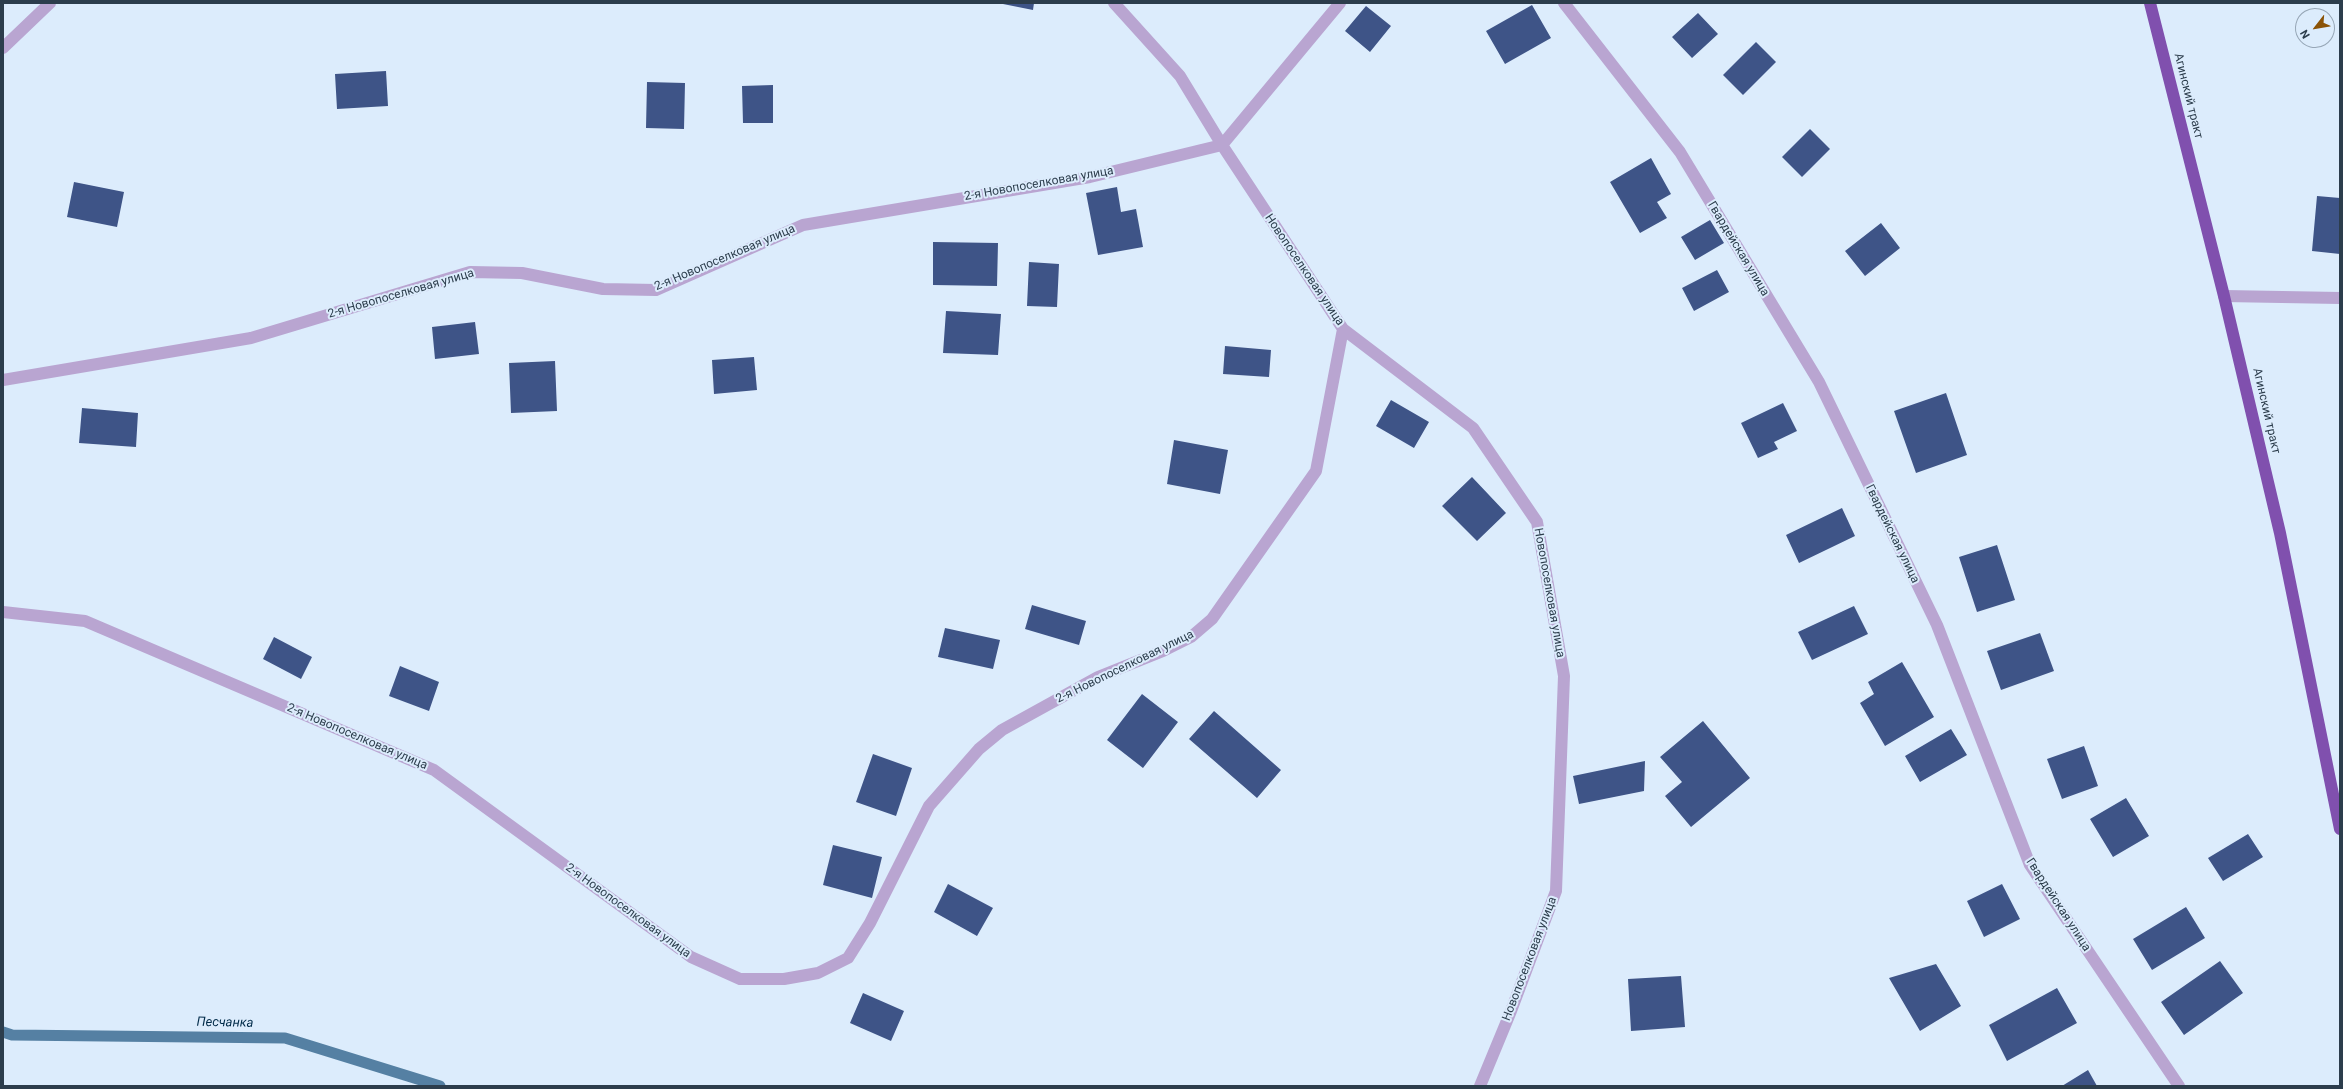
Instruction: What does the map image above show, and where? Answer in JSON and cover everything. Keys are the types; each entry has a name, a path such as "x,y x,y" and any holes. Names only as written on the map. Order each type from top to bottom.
{"highway":[{"name":"Агинский тракт","path":"2150,3 2224,296 2280,532 2340,829"}],"street":[{"path":"3,48 50,3"},
{"name":"Новопоселковая улица","path":"1114,3 1180,76 1222,146 1343,329 1473,428 1537,522 1564,676 1556,891 1511,1012 1480,1086"},
{"path":"1222,146 1340,3"},
{"name":"Гвардейская улица","path":"1564,3 1680,152 1818,382 1936,625 2030,866 2179,1086"},
{"name":"2-я Новопоселковая улица","path":"3,380 251,338 470,272 522,273 603,289 656,290 803,225 1090,177 1222,146"},
{"path":"2224,296 2340,298"},
{"name":"2-я Новопоселковая улица","path":"3,612 85,621 434,770 691,958 740,979 784,979 818,973 848,958 870,923 929,806 978,749 1002,730 1098,677 1163,651 1191,637 1212,619 1316,471 1343,329"}],"building":[{"path":"998,3 1034,3 1033,10"},
{"path":"1532,5 1551,38 1505,64 1486,31"},
{"path":"1366,6 1391,26 1370,52 1345,31"},
{"path":"1698,13 1718,34 1692,58 1672,37"},
{"path":"1756,42 1776,62 1743,95 1723,75"},
{"path":"386,71 388,106 337,109 335,74"},
{"path":"647,82 685,83 684,129 646,128"},
{"path":"773,85 773,123 743,123 742,86"},
{"path":"1810,129 1830,149 1802,177 1782,157"},
{"path":"1651,158 1671,194 1657,202 1667,218 1640,233 1610,182"},
{"path":"74,182 124,192 117,227 67,217"},
{"path":"1117,187 1121,212 1136,209 1143,247 1098,255 1086,193"},
{"path":"2317,196 2340,198 2340,254 2312,251"},
{"path":"1710,220 1724,243 1695,260 1681,237"},
{"path":"1881,223 1900,248 1865,276 1845,251"},
{"path":"933,242 998,243 997,286 933,285"},
{"path":"1029,262 1059,264 1057,307 1027,306"},
{"path":"1717,270 1729,292 1694,311 1682,288"},
{"path":"946,311 1001,314 998,355 943,353"},
{"path":"475,322 479,354 435,359 432,327"},
{"path":"1225,346 1271,350 1269,377 1223,374"},
{"path":"754,357 757,390 714,394 712,360"},
{"path":"555,361 557,411 511,413 509,363"},
{"path":"1946,393 1967,455 1916,473 1894,411"},
{"path":"1391,400 1429,422 1414,448 1376,426"},
{"path":"1783,403 1797,431 1774,442 1778,449 1758,458 1741,423"},
{"path":"82,408 138,413 136,447 79,443"},
{"path":"1174,440 1228,450 1220,494 1167,484"},
{"path":"1472,477 1506,513 1477,541 1442,506"},
{"path":"1842,508 1855,536 1799,563 1786,535"},
{"path":"1997,545 2015,600 1977,612 1959,557"},
{"path":"1032,605 1086,621 1079,645 1025,629"},
{"path":"1854,606 1868,634 1812,660 1798,632"},
{"path":"945,628 1000,640 993,669 938,657"},
{"path":"2040,633 2054,671 2001,690 1987,651"},
{"path":"274,637 312,657 301,679 263,659"},
{"path":"1902,662 1934,717 1885,746 1860,703 1874,694 1868,682"},
{"path":"400,666 439,682 429,711 389,696"},
{"path":"1142,694 1178,722 1143,768 1107,740"},
{"path":"1214,711 1281,770 1257,798 1189,739"},
{"path":"1703,721 1750,778 1691,827 1665,796 1682,782 1660,757"},
{"path":"1951,729 1967,755 1920,782 1905,756"},
{"path":"2084,746 2098,786 2062,799 2047,759"},
{"path":"873,754 912,768 896,816 856,802"},
{"path":"1645,761 1644,791 1579,804 1573,776"},
{"path":"2126,798 2149,836 2113,857 2090,819"},
{"path":"2248,834 2263,857 2223,881 2208,858"},
{"path":"833,845 882,857 872,898 823,885"},
{"path":"948,884 993,908 977,936 934,912"},
{"path":"2002,884 2020,919 1984,937 1967,901"},
{"path":"2186,907 2205,938 2152,970 2133,939"},
{"path":"2220,961 2243,993 2184,1035 2161,1002"},
{"path":"1936,964 1961,1006 1920,1031 1889,978"},
{"path":"1681,976 1685,1027 1631,1031 1628,979"},
{"path":"2057,988 2077,1023 2007,1061 1989,1025"},
{"path":"863,993 904,1011 891,1041 850,1023"},
{"path":"2088,1070 2097,1086 2062,1086"}],"waterway":[{"name":"Песчанка","path":"3,1032 12,1035 285,1038 440,1086"}]}
